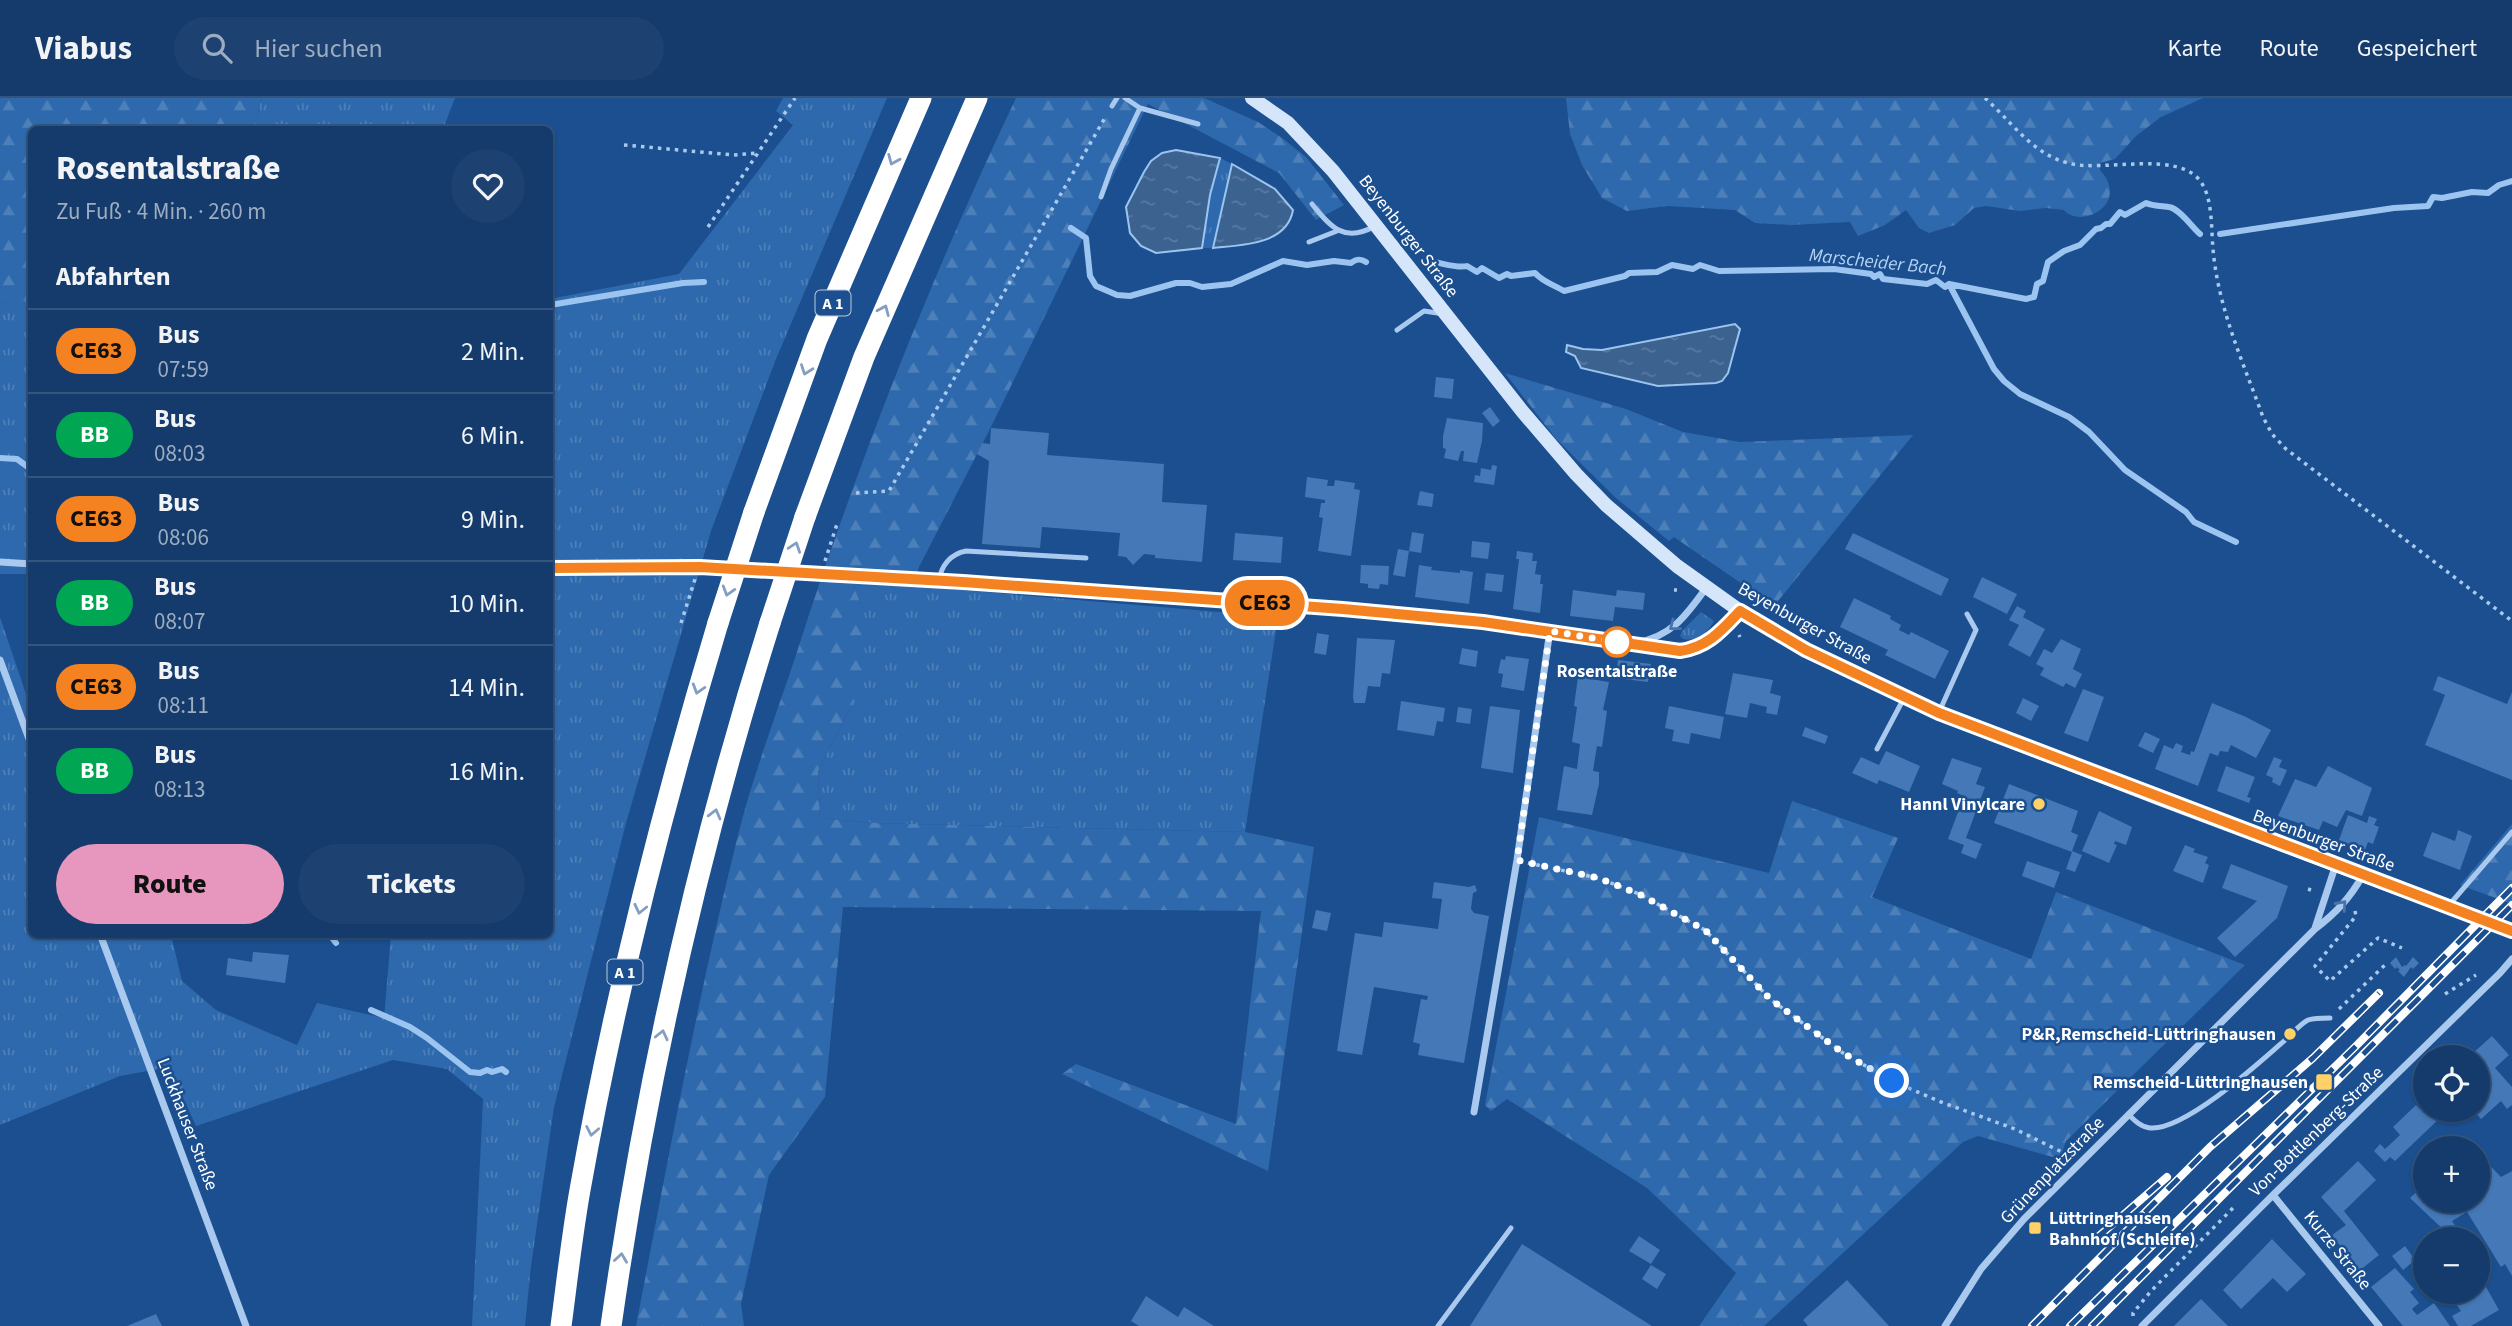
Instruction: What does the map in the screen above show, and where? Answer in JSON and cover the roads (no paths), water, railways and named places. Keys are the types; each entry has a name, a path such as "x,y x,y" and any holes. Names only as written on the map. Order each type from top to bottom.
{"highway":[{"name":"A 1","path":"561,1326 580,1191 612,1030 645,886 693,705 754,512 817,339 921,98"},
{"path":"611,1326 629,1199 658,1051 694,891 746,701 805,517 864,357 976,98"}],"main road":[{"name":"Beyenburger Straße","path":"1259,100 1307,141 1522,411 1576,474 1606,505 1706,588 1740,611 1806,650 1939,713 2512,931"}],"street":[{"path":"0,562 28,564"},
{"path":"553,568 700,567"},
{"path":"820,573 1343,609 1483,622 1667,650 1696,648 1718,634 1740,611"},
{"path":"1629,644 1654,640 1670,629 1684,618 1706,588"},
{"path":"1474,1112 1517,860 1550,631"},
{"path":"0,660 28,736"},
{"name":"Grünenplatzstraße","path":"2315,929 2336,864"},
{"name":"Grünenplatzstraße","path":"1945,1326 1994,1252 2128,1114 2315,929 2341,907 2363,876"},
{"name":"Luckhauser Straße","path":"101,938 246,1326"},
{"name":"Von-Bottlenberg-Straße","path":"2142,1326 2499,975 2512,959"},
{"name":"Kurze Straße","path":"2273,1195 2379,1326"}],"lane":[{"path":"1110,109 1117,98"},
{"path":"1125,98 1140,108 1198,124"},
{"path":"1101,197 1140,108"},
{"path":"1312,204 1337,231"},
{"path":"1309,242 1337,231 1362,233 1376,225"},
{"path":"1397,330 1424,311 1446,313"},
{"path":"939,581 940,572 947,562 958,553 967,551 1086,558"},
{"path":"1939,713 1976,630 1968,614"},
{"path":"1877,749 1904,698"},
{"path":"2449,906 2512,832"},
{"path":"2128,1114 2137,1123 2148,1128 2157,1128 2180,1119 2253,1069 2308,1020 2330,1018"},
{"path":"1437,1326 1511,1228"}],"water":[{"path":"1176,150 1220,158 1210,195 1202,248 1156,253 1141,246 1130,233 1126,207 1151,161 1162,153"},
{"path":"1232,164 1275,189 1293,210 1289,222 1272,237 1249,244 1213,248"},
{"path":"1735,324 1740,329 1728,373 1722,381 1716,383 1658,386 1581,368 1575,356 1566,352 1567,345 1602,350"}],"waterway":[{"name":"Marscheider Bach","path":"2220,234 2394,208 2428,206 2433,197 2442,198 2472,192 2488,193 2499,185 2512,181"},
{"name":"Marscheider Bach","path":"1427,261 1458,267 1467,266 1477,272 1482,268 1499,278 1507,274 1511,276 1535,273 1564,291 1629,273 1657,272 1672,265 1693,269 1700,265 1719,271 1834,269 1871,274 1874,277 1880,274 1883,279 1927,284 1936,280 1945,287 1949,284 2026,299 2034,297 2037,284 2043,281 2048,262 2064,251 2080,245 2096,229 2110,224 2120,212 2125,215 2146,203 2173,208 2200,234"},
{"name":"Marscheider Bach","path":"1071,228 1086,238 1090,276 1096,286 1117,295 1130,296 1176,283 1190,283 1202,287 1231,284 1283,261 1307,265 1334,261 1366,262"},
{"name":"Marscheider Bach","path":"553,305 683,283 704,282"},
{"path":"1949,284 1994,369 2004,381 2020,394 2069,417 2089,432 2125,470 2186,512 2194,522 2236,542"},
{"name":"Marscheider Bach","path":"0,458 17,459 28,467"},
{"path":"332,938 336,943"},
{"path":"371,1010 410,1027 470,1072 502,1069 506,1072"}],"tunnel":[{"path":"700,567 820,574"}],"railway":[{"path":"2070,1326 2356,1046 2512,888"},
{"path":"2092,1326 2512,905"},
{"path":"2032,1326 2210,1147 2313,1058 2379,993"},
{"path":"2099,1236 2167,1177"}],"place":[{"name":"Rosentalstraße","path":"1617,642"},
{"name":"Hannl Vinylcare","path":"2039,804"},
{"name":"P&R,Remscheid-Lüttringhausen","path":"2290,1034"},
{"name":"Remscheid-Lüttringhausen","path":"2324,1082"},
{"name":"Lüttringhausen Bahnhof (Schleife)","path":"2035,1228"}]}
